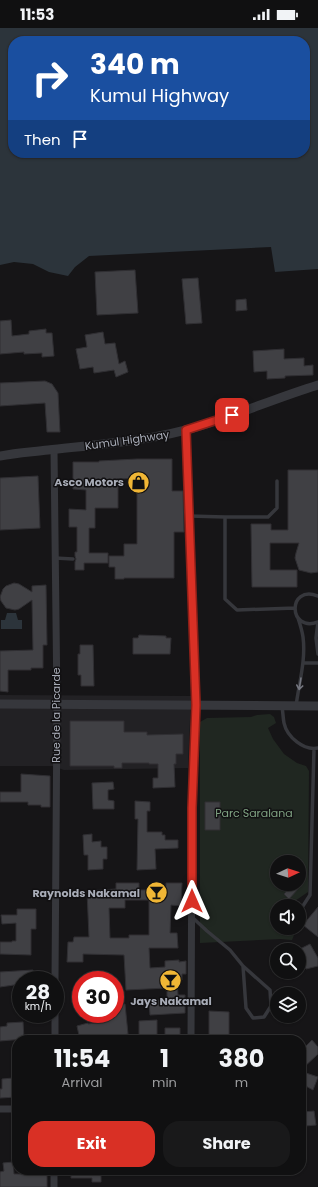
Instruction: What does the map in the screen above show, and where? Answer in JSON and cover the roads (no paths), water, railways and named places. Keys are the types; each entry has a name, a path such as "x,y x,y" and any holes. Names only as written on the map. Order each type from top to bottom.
{"street":[{"name":"Kumul Highway","path":"0,456 100,445 159,436 186,430 318,385"},
{"path":"186,430 196,705 192,808 191,1035"},
{"name":"Rue de la Picarde","path":"54,450 57,705 55,971"},
{"path":"0,704 318,706"},
{"path":"55,1023 55,1035"},
{"path":"0,1109 12,1109"},
{"path":"54,1175 54,1187"}],"lane":[{"path":"189,516 268,517 277,508 277,481"},
{"path":"225,517 225,600 237,610 295,608"},
{"path":"55,558 73,559"},
{"path":"296,706 300,686 304,647 303,635 295,608 298,599 302,595 312,593 318,596"},
{"path":"298,618 304,623 312,624 318,622 316,638 318,654"},
{"path":"303,663 318,663"},
{"path":"282,706 284,724 290,737 304,746 316,749 310,895 306,901"},
{"path":"192,916 230,950 243,966 270,990 271,1006 264,1017 252,1018 246,1008 243,966"}],"place":[{"name":"Asco Motors","path":"139,482"},
{"name":"Raynolds Nakamal","path":"156,893"},
{"name":"Jays Nakamal","path":"171,981"}],"park label":[{"name":"Parc Saralana","path":"254,813"}]}
